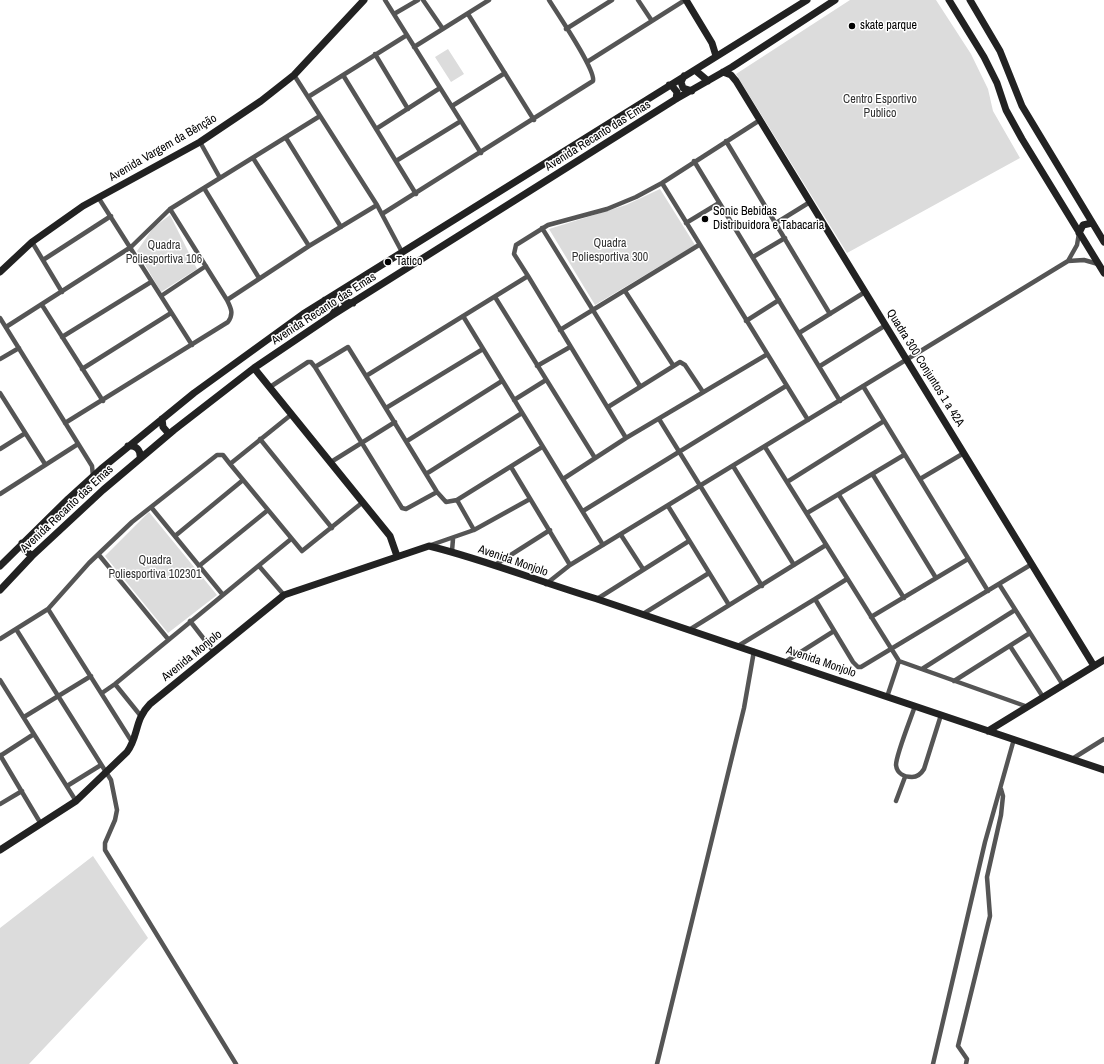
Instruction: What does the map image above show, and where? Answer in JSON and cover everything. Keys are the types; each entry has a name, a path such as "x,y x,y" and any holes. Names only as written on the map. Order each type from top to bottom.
{"street":[{"name":"Avenida Vargem da Bênção","path":"0,272 32,242 98,196 200,142 261,101 294,75 364,0"},
{"path":"386,0 481,153"},
{"path":"394,14 418,0"},
{"path":"423,0 443,29"},
{"path":"414,47 490,0"},
{"path":"382,214 590,84 593,75 587,62 549,0"},
{"path":"566,29 612,0"},
{"path":"638,0 652,21"},
{"path":"587,62 686,0 719,54"},
{"name":"Avenida Recanto das Emas","path":"0,566 22,543 93,476 128,446 213,379 297,318 807,0"},
{"name":"Avenida Recanto das Emas","path":"0,590 32,556 140,458 254,368 331,316 354,303 676,99 732,67 835,0"},
{"path":"950,0 984,57 997,83 1006,110 1022,139 1079,233 1101,264 1104,274"},
{"path":"970,0 1004,58 1022,106 1104,242"},
{"path":"468,14 534,120"},
{"path":"308,97 407,35"},
{"path":"375,54 408,109"},
{"name":"Quadra 300 Conjuntos 1 a 42A","path":"732,67 736,82"},
{"path":"694,70 708,81"},
{"name":"Quadra 300 Conjuntos 1 a 42A","path":"723,72 730,75 736,82 760,120 1094,666"},
{"path":"452,106 505,73"},
{"path":"294,75 382,214 402,252"},
{"path":"342,75 416,194"},
{"path":"684,76 682,85 686,90 692,91"},
{"path":"669,85 675,88 677,96 676,99"},
{"path":"376,129 440,88"},
{"path":"6,327 131,248 170,209 320,116"},
{"path":"626,438 514,254 514,247 542,228 554,223 624,203 662,183 694,161 760,120"},
{"path":"396,161 461,121"},
{"path":"286,138 341,227"},
{"path":"726,141 830,314"},
{"path":"200,142 220,178"},
{"path":"253,158 309,246"},
{"path":"694,161 840,400"},
{"path":"662,183 766,355 808,420"},
{"path":"204,188 259,278"},
{"path":"98,196 192,345"},
{"path":"776,222 810,202"},
{"path":"686,224 719,203"},
{"path":"227,300 309,246 377,206"},
{"path":"66,423 192,345 228,322 231,318 232,309 227,300 170,209"},
{"path":"43,260 111,216"},
{"path":"1068,261 1077,245 1079,233 1083,226 1092,223"},
{"path":"542,228 640,386"},
{"path":"753,257 785,238"},
{"path":"32,242 62,292"},
{"path":"560,330 699,245"},
{"path":"546,584 570,565 1068,261 1084,260 1101,264"},
{"path":"161,296 206,266"},
{"path":"366,376 528,276"},
{"path":"62,337 151,282"},
{"path":"344,289 341,294 344,302 354,303"},
{"path":"625,291 673,365"},
{"path":"799,333 866,292"},
{"path":"495,297 595,458"},
{"path":"324,300 331,300 336,306 336,310 331,316"},
{"path":"746,321 779,300"},
{"path":"42,305 103,401"},
{"path":"82,369 172,313"},
{"path":"463,316 603,545"},
{"path":"0,318 92,466 93,476"},
{"path":"820,366 886,325"},
{"path":"315,367 348,347 407,441 436,492 446,502 457,500 542,447"},
{"path":"537,366 570,347"},
{"path":"0,359 19,348"},
{"path":"386,408 483,349"},
{"path":"563,479 626,438 766,355"},
{"path":"270,386 308,362 311,362 363,442 403,509 436,492"},
{"path":"608,407 673,365 682,362 703,392"},
{"path":"254,368 390,536 397,556"},
{"path":"514,400 546,380"},
{"path":"407,441 502,381"},
{"path":"583,511 786,386"},
{"path":"863,386 988,591"},
{"path":"0,393 24,434 45,464"},
{"path":"0,406 5,402"},
{"path":"426,474 522,413"},
{"path":"230,464 292,414"},
{"path":"162,419 163,427 169,434"},
{"path":"659,419 762,586"},
{"path":"787,482 884,421"},
{"path":"331,462 395,422"},
{"path":"0,449 24,434"},
{"path":"260,439 332,528"},
{"path":"0,494 78,444"},
{"path":"128,446 136,447 139,450 140,458"},
{"path":"765,447 899,661 1028,707"},
{"path":"920,479 964,453"},
{"path":"0,639 48,609 99,555 151,507 217,455 222,455 230,464 302,551 363,502"},
{"path":"806,513 873,475 904,455"},
{"path":"92,466 101,469"},
{"path":"733,466 794,565"},
{"path":"511,467 570,565"},
{"path":"873,475 936,578"},
{"path":"175,536 244,480"},
{"path":"839,495 904,598"},
{"path":"429,546 453,539 474,530 530,499"},
{"path":"457,500 474,530"},
{"path":"668,506 729,605"},
{"path":"151,507 223,595"},
{"path":"199,566 268,510"},
{"path":"495,565 550,530"},
{"path":"621,535 643,569"},
{"path":"102,693 260,566 291,539"},
{"path":"452,551 453,539"},
{"path":"596,599 689,541"},
{"path":"22,543 25,550 32,556"},
{"path":"689,630 826,545"},
{"name":"Avenida Monjolo","path":"0,850 76,801 124,756 132,742 140,715 150,704 284,595 429,546 452,551 495,565 546,584 754,651 1104,770"},
{"path":"99,555 168,639"},
{"path":"871,617 968,559"},
{"path":"815,599 858,667 865,666 1032,564"},
{"path":"260,566 284,595"},
{"path":"643,615 709,573"},
{"path":"738,646 847,579"},
{"path":"999,584 1062,685"},
{"path":"48,609 132,742"},
{"path":"922,669 1015,610"},
{"path":"190,621 214,652"},
{"path":"16,629 59,696 112,784 117,810 105,850 236,1064"},
{"path":"785,662 834,631"},
{"path":"954,681 1030,634"},
{"path":"1010,646 1043,698"},
{"path":"657,1064 744,708 754,651"},
{"path":"988,731 1104,660"},
{"path":"887,697 899,661"},
{"path":"24,717 91,676"},
{"path":"0,680 76,801"},
{"path":"115,684 140,715"},
{"path":"915,706 896,767 905,777 915,777 920,775 924,769 942,715"},
{"path":"34,734 0,755 41,824"},
{"path":"1072,759 1104,738"},
{"path":"934,1064 985,842 1014,740"},
{"path":"67,786 101,765"},
{"path":"896,801 905,777"},
{"path":"966,1064 967,1059 958,1046 990,916 987,877 1001,815 1003,796 1001,788"},
{"path":"0,804 22,791"}],"green space":[{"name":"Centro Esportivo Publico","path":"850,0 936,0 971,54 988,89 993,111 1020,158 847,253 736,74"},
{"path":"448,49 464,74 451,82 435,57"},
{"name":"Quadra Poliesportiva 300","path":"660,189 695,245 595,305 549,229 626,205"},
{"name":"Quadra Poliesportiva 106","path":"170,215 197,269 161,292 137,251 153,228"},
{"name":"Quadra Poliesportiva 102301","path":"149,512 217,595 168,633 105,556"},
{"path":"93,856 148,938 29,1064 0,1064 0,928"}],"place":[{"name":"skate parque","path":"852,26"},
{"name":"Sonic Bebidas Distribuidora e Tabacaria","path":"705,219"},
{"name":"Tatico","path":"388,262"}]}
